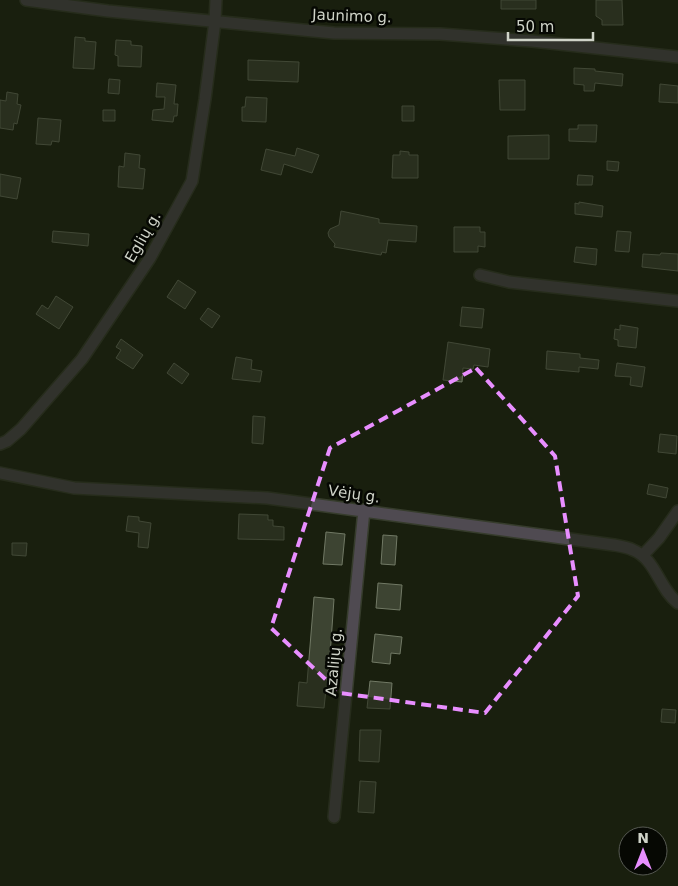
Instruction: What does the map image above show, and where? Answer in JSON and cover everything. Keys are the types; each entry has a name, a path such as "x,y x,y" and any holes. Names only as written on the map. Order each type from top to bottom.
{"street":[{"name":"Jaunimo g.","path":"26,0 108,11 334,33 402,33 469,36 678,57"},
{"name":"Eglių g.","path":"0,444 7,441 21,429 82,359 150,258 192,181 205,99 216,0"},
{"path":"480,275 509,282 678,301"},
{"name":"Vėjų g.","path":"0,473 74,488 266,498 364,510 614,545 633,550 643,556"},
{"name":"Azalijų g.","path":"334,817 364,510"},
{"path":"678,511 659,538 643,556 650,564 662,586 678,603"}],"highlighted area":[{"path":"476,368 555,456 578,596 485,713 340,693 271,628 330,448"}],"building":[{"path":"501,0 536,0 536,9 501,9"},
{"path":"596,0 622,0 623,25 602,25 602,20 596,16"},
{"path":"75,37 85,38 85,41 96,42 94,69 73,68"},
{"path":"116,40 131,41 131,45 142,46 141,67 118,66 118,56 115,55"},
{"path":"248,60 299,62 298,82 248,80"},
{"path":"574,68 595,69 595,71 623,74 622,86 595,83 594,91 584,91 584,85 574,84"},
{"path":"109,79 120,80 119,94 108,93"},
{"path":"499,80 525,80 525,110 500,110"},
{"path":"157,83 176,85 174,104 178,104 177,116 174,116 173,122 152,120 153,110 164,109 165,97 156,97"},
{"path":"660,84 678,86 678,103 659,102"},
{"path":"7,92 18,94 17,104 21,105 17,124 14,123 13,130 0,128 0,100 6,101"},
{"path":"246,97 267,98 266,122 242,121 242,107 245,107"},
{"path":"402,106 414,106 414,121 402,121"},
{"path":"103,110 115,110 115,121 103,121"},
{"path":"38,118 61,120 59,142 52,141 51,145 36,144"},
{"path":"578,125 597,125 596,142 569,141 569,129 578,129"},
{"path":"549,135 549,159 508,159 508,136"},
{"path":"297,148 319,155 312,173 284,164 281,175 261,170 266,149 295,156"},
{"path":"400,151 409,152 409,155 418,155 418,178 392,178 393,155 400,155"},
{"path":"125,153 140,155 139,168 145,169 143,189 118,187 119,166 124,167"},
{"path":"607,161 619,162 618,171 607,170"},
{"path":"0,174 21,178 17,199 0,196"},
{"path":"578,175 593,176 592,185 577,185"},
{"path":"579,202 603,206 602,217 575,214 575,203 579,204"},
{"path":"341,211 379,219 379,223 417,226 416,242 388,240 386,253 382,252 381,255 334,247 335,244 328,233 330,229 339,225"},
{"path":"454,227 480,227 480,232 485,232 485,247 478,246 478,252 454,252"},
{"path":"53,231 89,234 88,246 52,242"},
{"path":"617,231 631,232 629,252 615,251"},
{"path":"576,247 597,249 596,265 574,262"},
{"path":"661,253 678,254 678,271 642,267 643,254 660,255"},
{"path":"178,280 196,292 185,309 167,297"},
{"path":"56,296 73,307 59,329 36,314 42,305 48,309"},
{"path":"462,307 484,309 482,328 460,326"},
{"path":"208,308 220,316 212,328 200,319"},
{"path":"620,325 638,328 636,348 618,346 618,340 614,339 615,329 620,330"},
{"path":"121,339 143,355 133,369 116,358 121,350 116,347"},
{"path":"448,342 490,349 488,367 474,365 473,369 463,368 462,382 443,380"},
{"path":"547,351 580,354 580,358 599,360 598,369 579,367 579,372 546,369"},
{"path":"236,357 252,360 251,369 262,371 260,382 232,379"},
{"path":"174,363 189,374 182,384 167,373"},
{"path":"617,363 645,367 642,387 630,385 631,377 615,376"},
{"path":"253,416 265,417 263,444 252,443"},
{"path":"660,434 677,436 676,454 658,452"},
{"path":"649,484 668,488 666,498 647,494"},
{"path":"239,514 268,515 268,520 273,520 273,526 284,527 284,540 238,539"},
{"path":"128,516 139,517 139,521 151,523 148,548 138,547 139,533 126,531"},
{"path":"326,532 345,534 342,565 323,564"},
{"path":"383,535 397,536 395,565 381,564"},
{"path":"12,543 27,543 26,556 12,555"},
{"path":"378,583 402,585 400,610 376,608"},
{"path":"314,597 334,599 329,670 324,708 297,706 299,682 307,683"},
{"path":"375,634 402,637 400,654 391,653 390,664 372,662"},
{"path":"370,681 392,683 390,709 367,708"},
{"path":"662,709 676,710 675,723 661,722"},
{"path":"360,730 381,730 379,762 359,761"},
{"path":"360,781 376,782 374,813 358,812"}]}
